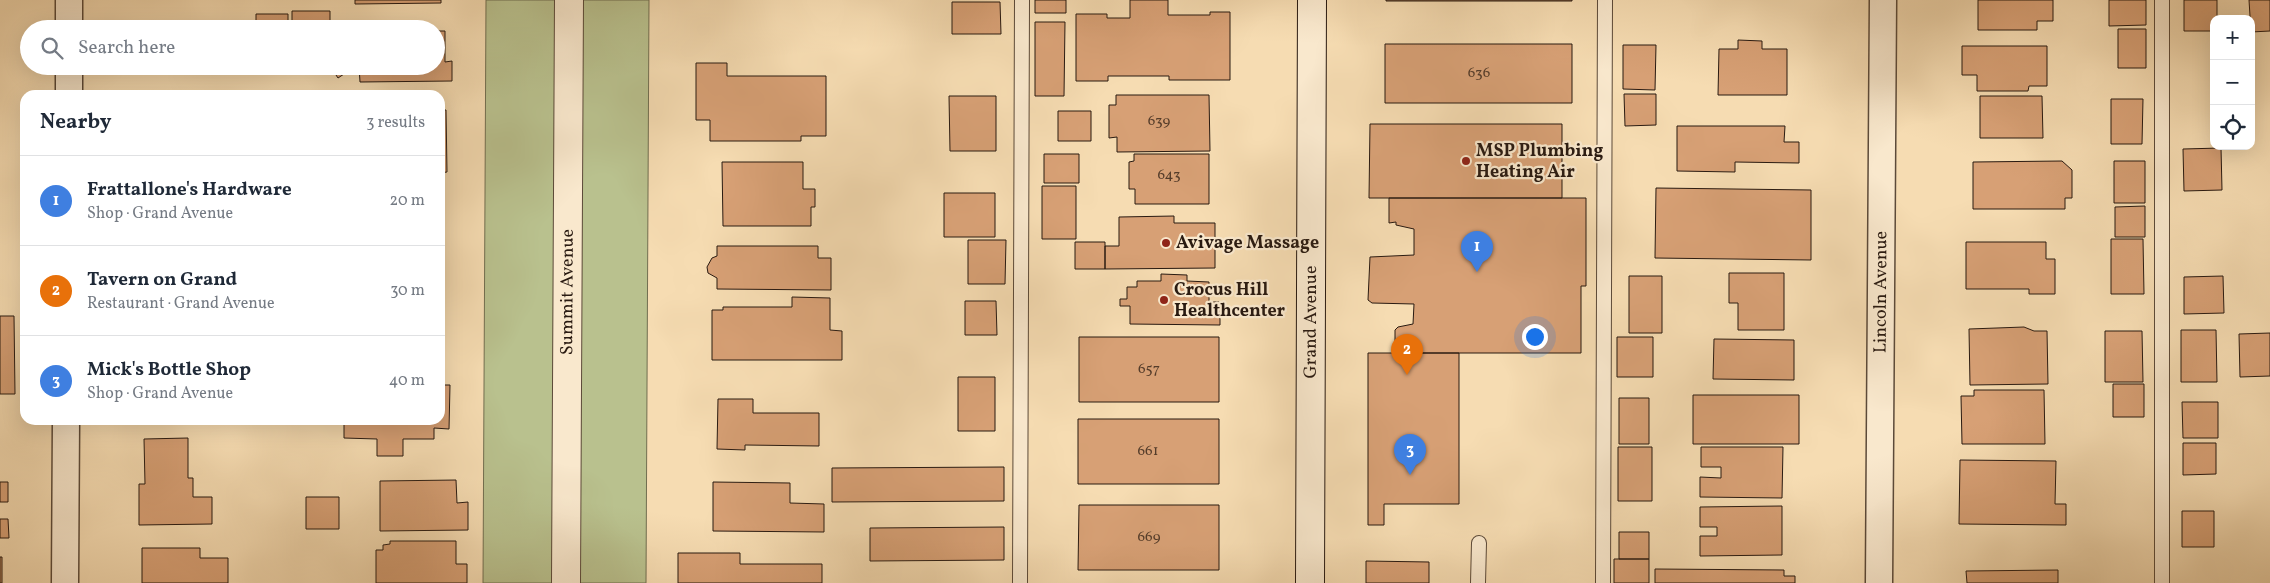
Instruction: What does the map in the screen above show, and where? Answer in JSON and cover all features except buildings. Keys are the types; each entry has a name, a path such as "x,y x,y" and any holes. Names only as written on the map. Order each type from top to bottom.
{"street":[{"path":"69,0 69,20"},
{"name":"Summit Avenue","path":"566,583 569,0"},
{"name":"Grand Avenue","path":"1310,583 1312,0"},
{"name":"Lincoln Avenue","path":"1879,583 1882,0"},
{"path":"69,75 69,90"},
{"path":"65,583 66,425"}],"lane":[{"path":"1020,583 1022,0"},
{"path":"1603,583 1606,0"},
{"path":"2162,0 2162,583"},
{"path":"1478,543 1478,583"}],"green space":[{"path":"486,0 649,0 646,583 483,583"}],"place":[{"name":"MSP Plumbing Heating Air","path":"1466,161"},
{"name":"Avivage Massage","path":"1166,243"},
{"name":"Frattallone's Hardware","path":"1477,272"},
{"name":"Crocus Hill Healthcenter","path":"1164,300"},
{"name":"Tavern on Grand","path":"1407,375"},
{"name":"Mick's Bottle Shop","path":"1410,475"}]}
